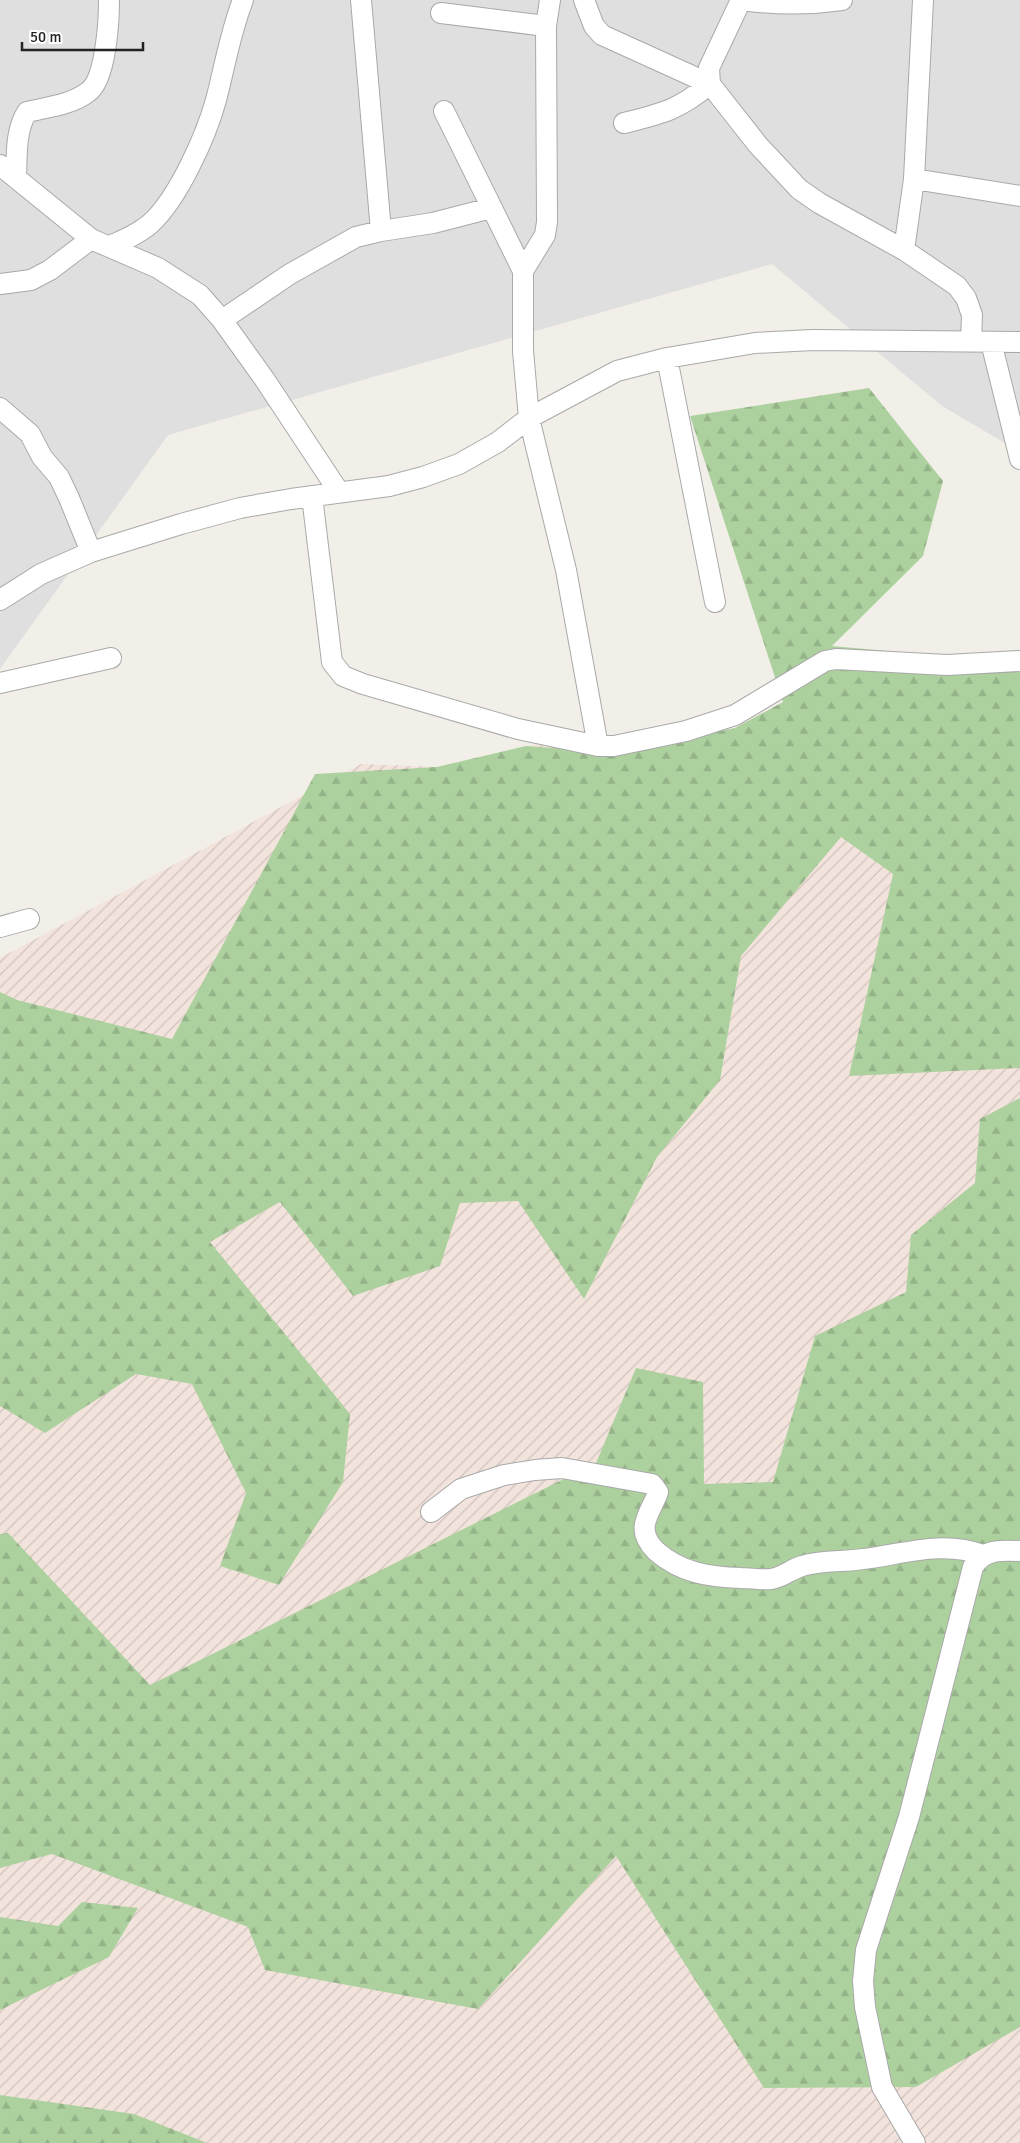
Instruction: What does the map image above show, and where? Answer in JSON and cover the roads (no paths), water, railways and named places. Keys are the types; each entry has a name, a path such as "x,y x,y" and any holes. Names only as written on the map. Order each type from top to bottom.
{"street":[{"path":"16,178 19,137 22,119 27,112 68,103 90,91 96,83 104,50 109,0"},
{"path":"110,246 130,238 150,224 166,205 200,145 216,100 232,28 243,0"},
{"path":"361,0 381,230"},
{"path":"523,271 545,235 547,222 546,26 550,0"},
{"path":"584,0 594,26 602,35 710,84 758,145 799,189 819,203 904,250 957,286 966,298 972,315 971,342"},
{"path":"624,123 669,112 688,103 710,84 710,68 741,0 799,5 842,0"},
{"path":"904,250 914,179 923,0"},
{"path":"441,13 546,26"},
{"path":"444,110 523,271 523,351 529,418 566,570 598,746"},
{"path":"0,166 91,239 110,246 178,279 200,295 222,320 265,380 339,492"},
{"path":"914,179 1020,196"},
{"path":"222,320 290,274 356,237 381,230 433,223 491,208"},
{"path":"0,284 31,280 50,270 91,239"},
{"path":"0,600 41,574 91,552 240,508 389,486 423,477 459,464 498,442 529,418 617,371 667,358 755,343 813,340 1020,342"},
{"path":"992,342 1020,459"},
{"path":"667,358 715,602"},
{"path":"2,412 30,434 42,457 59,478 91,552"},
{"path":"312,496 332,662 343,676 390,692 518,729 598,746 614,746 686,731 735,715 825,661 836,659 947,665 1020,661"},
{"path":"0,683 111,658"},
{"path":"0,928 29,919"},
{"path":"431,1512 461,1489 504,1475 562,1468 652,1484 656,1487 658,1492 645,1525 646,1538 663,1557 684,1569 700,1575 718,1578 770,1579 785,1576 801,1566 946,1547 966,1549 982,1555"},
{"path":"916,2143 882,2087 865,2007 863,1982 866,1950 909,1817 973,1566 982,1555 995,1551 1020,1551"}]}
